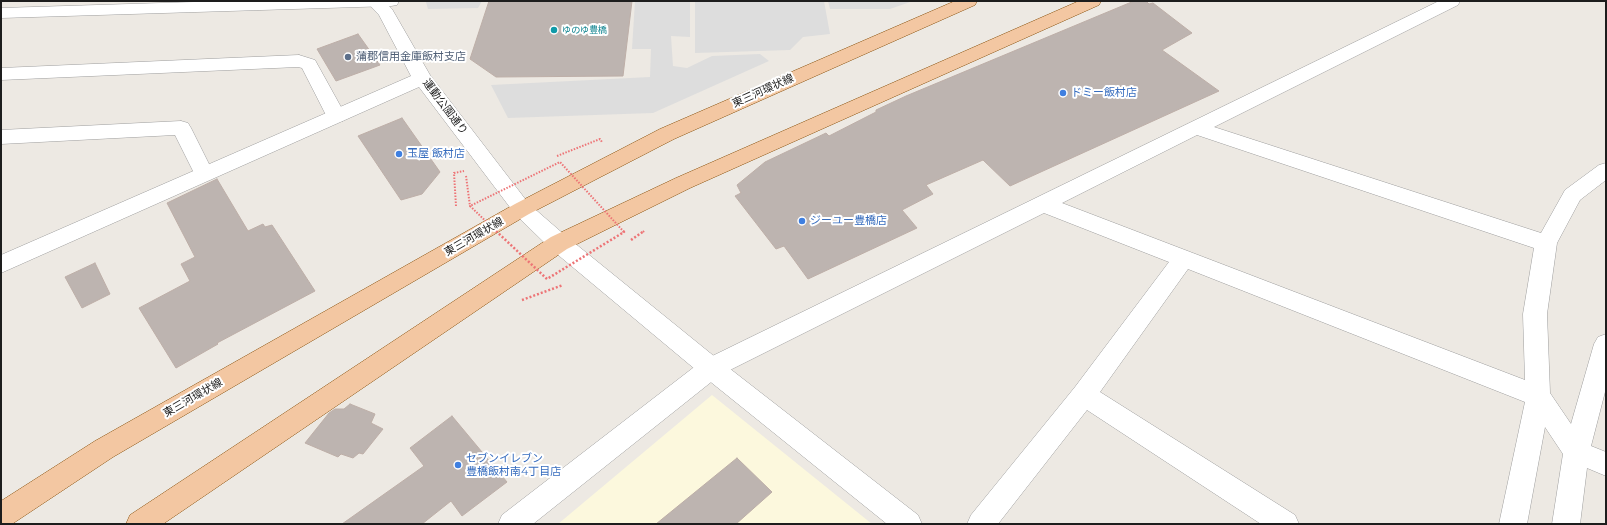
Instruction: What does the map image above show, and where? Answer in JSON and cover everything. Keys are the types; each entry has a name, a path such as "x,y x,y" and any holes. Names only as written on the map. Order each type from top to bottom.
{"main road":[{"name":"東三河環状線","path":"1,516 104,450 522,209 667,134 969,1"},
{"path":"140,524 559,243 683,183 1093,1"}],"street":[{"path":"512,524 711,368 1452,1"},
{"name":"運動公園通り","path":"380,2 422,78 522,209 559,243 711,368 908,524"},
{"path":"1,26 7,13 380,2"},
{"path":"1,74 299,61 309,64 336,116"},
{"path":"1,264 422,78"},
{"path":"1,137 181,128 204,174"},
{"path":"1196,128 1546,243"},
{"path":"1513,524 1538,396 1536,314 1546,243 1572,195 1606,170"},
{"path":"1043,204 1538,396 1576,452 1606,464"},
{"path":"981,524 1084,395 1184,258"},
{"path":"1566,524 1576,452 1606,344"},
{"path":"1084,395 1285,524"}],"path":[{"path":"456,206 454,173 465,170 470,206 547,279 624,232 560,162 470,206"}],"shaded area":[{"path":"482,1 478,8 428,9 426,2"},
{"path":"635,1 690,1 690,37 671,36 673,66 687,68 712,56 760,54 769,61 653,113 508,118 491,85 650,77 651,49 632,49"},
{"path":"695,1 824,1 830,34 803,37 790,50 695,53"},
{"path":"828,1 913,1 890,9 830,9"},
{"path":"712,395 872,524 558,524"}],"building":[{"name":"ゆのゆ豊橋","path":"489,1 632,1 623,76 496,77 470,59"},
{"path":"1134,1 1146,1 1149,4 1153,3 1192,33 1162,50 1219,91 1010,186 983,160 926,185 933,194 902,210 917,228 808,279 784,246 776,249 735,196 741,193 737,185 765,162 826,133 829,136 876,112 876,110 906,96"},
{"name":"蒲郡信用金庫飯村支店","path":"358,34 380,65 336,81 317,49"},
{"name":"玉屋 飯村店","path":"402,118 440,172 422,194 401,200 358,136"},
{"path":"217,179 248,231 263,224 265,227 272,225 315,291 217,343 218,344 176,368 139,308 190,281 181,264 195,257 167,203"},
{"path":"95,263 110,294 82,308 65,277"},
{"path":"350,404 375,414 371,423 383,429 363,454 359,453 353,458 341,454 338,457 305,443 329,413 335,409 344,409"},
{"path":"452,416 507,482 462,516 451,501 422,524 342,524 424,466 410,448"},
{"path":"737,458 772,492 736,524 656,524"}],"place":[{"name":"ゆのゆ豊橋","path":"554,30"},
{"name":"蒲郡信用金庫飯村支店","path":"348,57"},
{"name":"ドミー飯村店","path":"1063,93"},
{"name":"玉屋 飯村店","path":"399,154"},
{"name":"ジーユー豊橋店","path":"802,221"},
{"name":"セブンイレブン 豊橋飯村南4丁目店","path":"458,465"}]}
